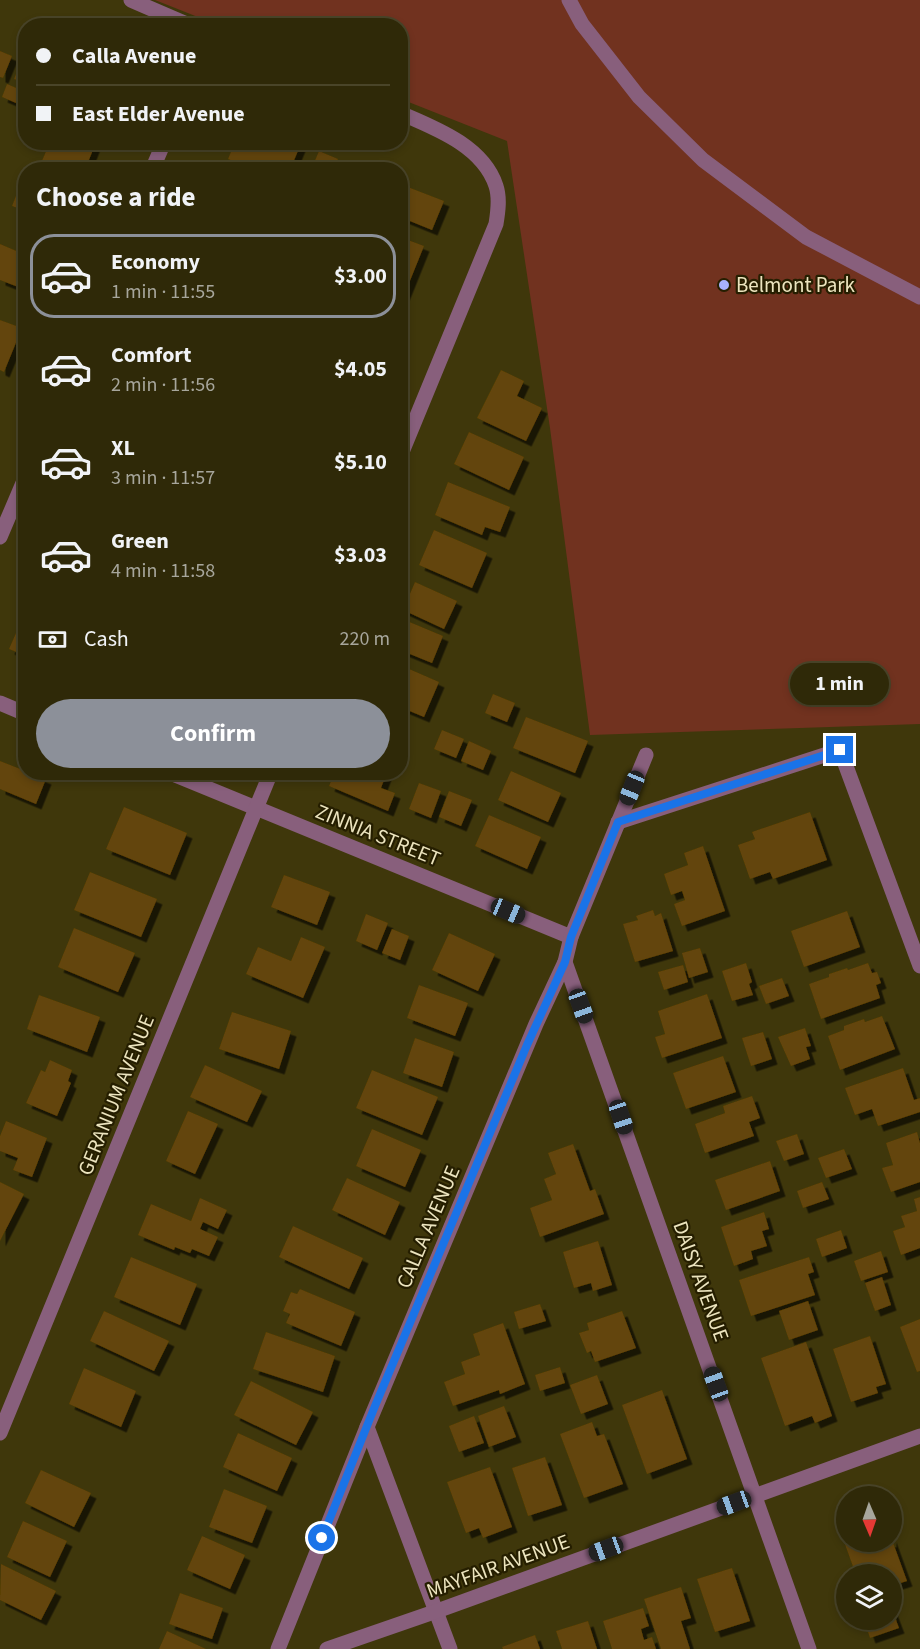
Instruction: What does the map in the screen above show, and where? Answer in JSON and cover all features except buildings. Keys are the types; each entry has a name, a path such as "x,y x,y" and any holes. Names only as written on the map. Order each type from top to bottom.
{"street":[{"path":"131,0 173,18"},
{"path":"569,0 582,24 639,97 703,160 806,237 920,297"},
{"path":"408,116 437,129 465,147 484,164 496,186 498,206 496,224 408,438"},
{"path":"0,537 18,495"},
{"path":"0,703 18,711"},
{"path":"618,822 840,750 920,966"},
{"name":"CALLA AVENUE","path":"278,1649 367,1427 565,962 571,937 646,754"},
{"name":"ZINNIA STREET","path":"188,780 571,937"},
{"name":"GERANIUM AVENUE","path":"0,1433 268,780"},
{"name":"DAISY AVENUE","path":"565,962 809,1649"},
{"path":"367,1427 450,1649"},
{"name":"MAYFAIR AVENUE","path":"327,1649 920,1436"}],"shaded area":[{"name":"Belmont Park","path":"155,0 920,0 920,724 590,735 550,428 507,141 408,102 408,18 200,18"}],"place":[{"name":"Belmont Park","path":"724,285"}],"route":[{"path":"322,1538 527,1045 565,962 571,937 618,822 840,750"}]}
